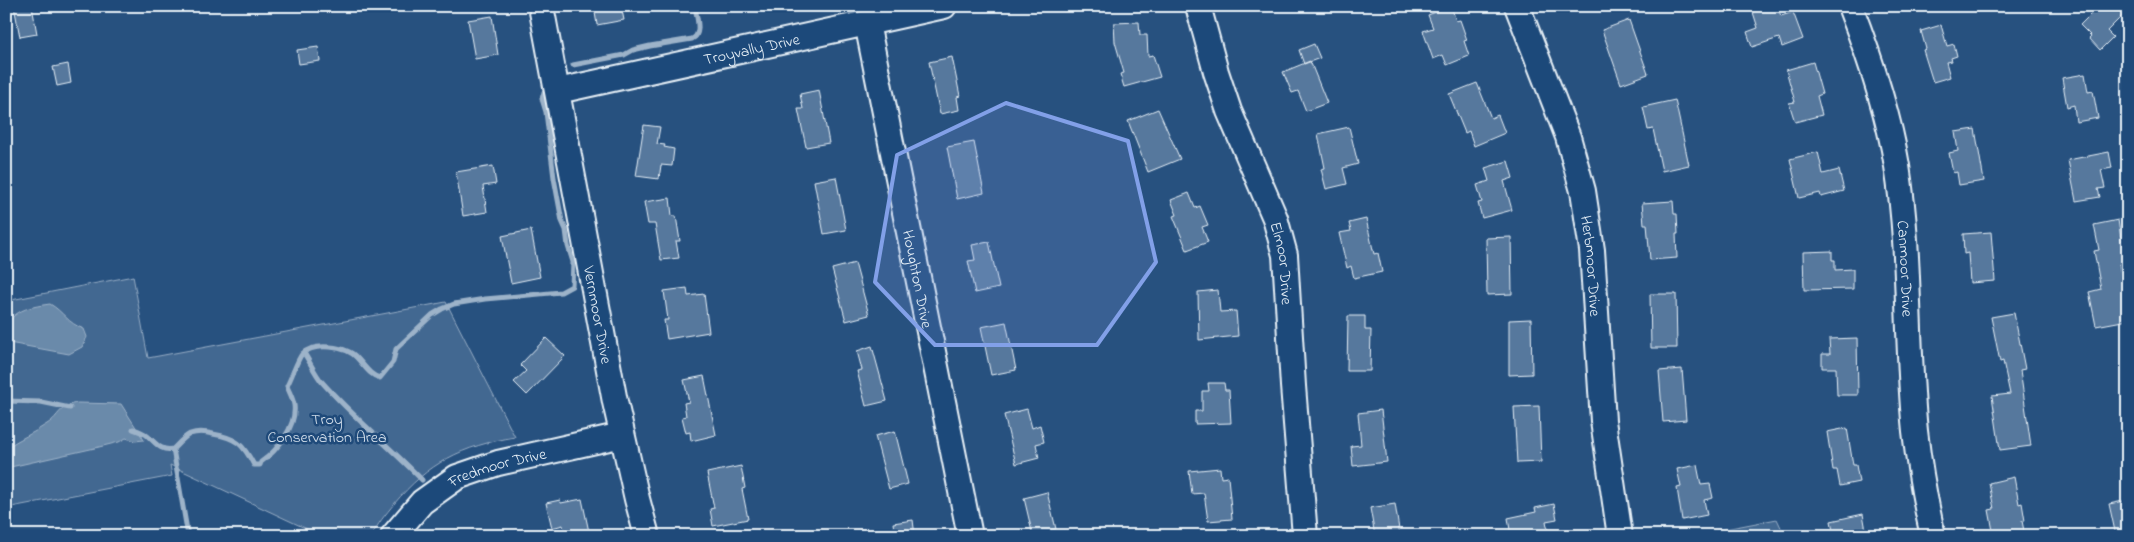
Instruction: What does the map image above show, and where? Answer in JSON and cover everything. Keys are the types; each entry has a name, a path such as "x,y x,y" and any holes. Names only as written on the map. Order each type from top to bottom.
{"street":[{"name":"Vernmoor Drive","path":"541,6 622,435 647,536"},
{"name":"Troyvally Drive","path":"558,91 944,6"},
{"name":"Elmoor Drive","path":"1198,6 1219,80 1244,147 1275,218 1285,255 1294,405 1305,536"},
{"name":"Herbmoor Drive","path":"1517,6 1568,137 1583,191 1592,250 1602,412 1620,536"},
{"name":"Canmoor Drive","path":"1850,6 1877,81 1897,166 1903,210 1915,430 1922,485 1933,536"},
{"name":"Houghton Drive","path":"867,23 970,536"},
{"name":"Fredmoor Drive","path":"393,536 422,502 439,488 457,477 498,463 622,435"}],"highlighted area":[{"path":"1006,103 1128,141 1156,262 1097,345 935,345 875,282 897,155"}],"green space":[{"name":"Troy Conservation Area","path":"133,276 148,358 446,302 515,437 462,451 433,467 394,504 379,523 372,536 322,536 170,465 172,476 6,508 6,301"},
{"path":"1777,519 1785,536 1689,536"}],"shaded area":[{"path":"50,304 73,324 84,329 87,337 82,347 69,354 9,343 7,332 12,317 25,309"},
{"path":"78,403 121,404 144,440 135,441 126,438 119,442 95,448 6,468 6,448 47,424 63,408"}],"building":[{"path":"14,6 32,6 37,34 20,37"},
{"path":"594,6 621,6 624,20 597,25"},
{"path":"1451,6 1456,21 1460,20 1467,40 1464,41 1469,56 1447,65 1443,55 1433,59 1423,31 1433,28 1428,15"},
{"path":"1751,6 1777,6 1781,16 1793,12 1803,39 1782,47 1779,38 1752,47 1747,32 1758,28"},
{"path":"2099,6 2114,6 2123,15 2107,31 2113,37 2100,50 2089,38 2091,36 2080,25"},
{"path":"492,16 498,55 475,59 468,20"},
{"path":"1629,20 1648,74 1621,84 1602,30"},
{"path":"1139,22 1140,35 1147,35 1148,56 1153,55 1160,77 1124,87 1120,74 1124,73 1115,42 1114,23"},
{"path":"1941,25 1947,46 1954,44 1957,56 1951,58 1952,61 1946,62 1950,77 1933,82 1923,50 1926,49 1921,31"},
{"path":"1314,44 1320,58 1304,64 1299,50"},
{"path":"318,47 320,61 299,64 297,50"},
{"path":"952,57 960,96 957,97 959,110 940,114 929,62"},
{"path":"1310,61 1327,103 1306,111 1298,91 1292,93 1283,72"},
{"path":"1813,62 1822,94 1817,96 1822,115 1795,122 1789,103 1795,102 1786,70"},
{"path":"68,64 71,83 57,86 53,67"},
{"path":"2085,74 2088,92 2093,91 2098,118 2076,122 2074,105 2067,107 2062,78"},
{"path":"1477,83 1491,118 1498,115 1505,133 1474,146 1469,131 1465,133 1449,94"},
{"path":"819,90 829,143 806,147 798,109 803,109 800,94"},
{"path":"1675,100 1689,165 1662,171 1653,129 1648,130 1643,107"},
{"path":"1158,109 1180,159 1148,172 1128,121"},
{"path":"644,125 660,127 657,144 674,149 672,166 661,165 659,179 636,176"},
{"path":"1349,127 1358,164 1343,168 1347,184 1326,189 1321,169 1325,168 1318,134"},
{"path":"1975,129 1984,181 1959,185 1957,172 1953,173 1949,153 1958,151 1955,132"},
{"path":"974,142 984,193 957,199 947,147"},
{"path":"1818,152 1823,174 1839,170 1844,191 1821,197 1820,193 1799,198 1790,159"},
{"path":"2109,152 2112,168 2101,170 2105,188 2098,189 2100,197 2076,201 2068,160"},
{"path":"1508,161 1513,178 1504,181 1512,210 1482,218 1478,203 1482,202 1477,185 1489,181 1485,168"},
{"path":"493,166 496,184 483,186 487,212 463,216 456,172"},
{"path":"836,177 846,230 824,234 814,181"},
{"path":"1189,193 1195,208 1200,206 1208,225 1202,227 1208,242 1187,250 1173,216 1177,215 1171,200"},
{"path":"670,198 672,216 676,216 680,241 676,241 679,258 661,260 655,224 648,224 644,202"},
{"path":"1673,201 1674,214 1677,214 1677,258 1650,260 1647,224 1644,224 1642,203"},
{"path":"1366,219 1374,254 1378,253 1382,272 1354,278 1351,266 1347,268 1339,233 1351,231 1349,223"},
{"path":"2118,220 2122,245 2128,244 2128,262 2119,264 2126,301 2128,300 2128,320 2096,326 2089,292 2101,289 2094,251 2099,250 2094,225"},
{"path":"531,230 540,277 511,283 502,236"},
{"path":"1991,232 1995,281 1970,283 1968,253 1964,254 1963,234"},
{"path":"1511,237 1512,294 1487,295 1486,238"},
{"path":"989,242 999,288 975,293 968,261 975,260 972,245"},
{"path":"1832,251 1832,260 1835,260 1835,270 1853,269 1853,289 1804,290 1803,252"},
{"path":"855,263 869,315 846,321 832,269"},
{"path":"687,288 688,296 704,294 709,332 667,339 664,320 668,320 664,291"},
{"path":"1218,290 1220,312 1236,311 1238,336 1199,340 1198,292"},
{"path":"1650,294 1676,294 1677,348 1651,348"},
{"path":"2014,313 2025,369 2020,370 2031,446 2000,450 1992,396 2010,394 2003,361 2000,362 1991,317"},
{"path":"1348,316 1365,316 1365,330 1371,330 1370,371 1347,371"},
{"path":"1531,319 1532,374 1509,375 1509,320"},
{"path":"1006,322 1016,370 991,375 981,327"},
{"path":"546,338 565,356 527,395 514,382 526,371 520,365"},
{"path":"1857,338 1858,395 1837,395 1836,368 1822,368 1822,354 1830,354 1829,339"},
{"path":"872,346 887,401 866,406 857,371 862,370 857,351"},
{"path":"1682,369 1686,420 1663,422 1659,371"},
{"path":"704,376 716,435 691,441 690,432 686,433 682,417 686,416 684,403 689,402 684,380"},
{"path":"1208,383 1224,383 1225,390 1229,390 1231,423 1195,424 1195,411 1202,411 1202,391 1209,391"},
{"path":"1539,406 1541,462 1517,463 1514,407"},
{"path":"1027,409 1032,428 1040,425 1044,442 1036,444 1039,458 1016,464 1004,415"},
{"path":"1381,410 1387,462 1353,466 1351,446 1361,445 1358,413"},
{"path":"1847,428 1853,465 1856,465 1859,482 1840,486 1837,470 1833,470 1827,432"},
{"path":"895,431 908,484 889,489 875,436"},
{"path":"1697,465 1701,485 1710,484 1713,498 1704,500 1707,515 1682,520 1677,488 1681,487 1677,469"},
{"path":"741,466 745,488 742,489 748,519 713,526 710,509 714,508 707,473"},
{"path":"1220,468 1221,478 1228,477 1232,519 1208,521 1204,493 1192,494 1189,471"},
{"path":"2014,477 2019,504 2022,503 2025,521 2022,521 2025,536 1994,536 1989,510 1994,509 1989,483"},
{"path":"1047,492 1056,529 1051,530 1052,536 1033,536 1024,498"},
{"path":"582,499 589,532 585,533 585,536 565,536 563,525 552,528 546,503 560,500 561,503"},
{"path":"2128,500 2128,536 2116,536 2109,504"},
{"path":"1395,504 1400,536 1375,536 1370,508"},
{"path":"1554,504 1557,519 1546,521 1549,536 1511,536 1508,518 1536,512 1535,508"},
{"path":"1863,514 1867,536 1834,536 1831,521"},
{"path":"913,520 915,536 895,536 893,523"}],"waterway":[{"path":"573,65 624,55 633,50 650,46 692,39 695,37 698,29 695,6"},
{"path":"173,449 190,434 208,433 234,440 243,447 254,465 260,465 279,445 289,429 294,413 294,405 287,386 300,357 307,350 330,347 346,351 357,358 370,373 380,378 393,362 396,349 432,315 442,309 454,304 485,299 561,292 572,286 573,262 566,230 562,221 554,178 546,112 542,99 544,92"},
{"path":"304,353 319,379 422,480"},
{"path":"6,401 41,402 70,408"},
{"path":"133,429 145,434 160,447 173,449"},
{"path":"173,449 188,536"}]}
